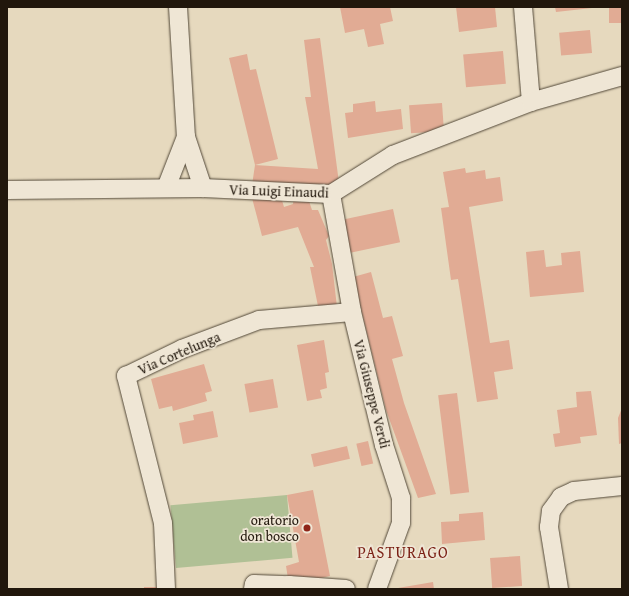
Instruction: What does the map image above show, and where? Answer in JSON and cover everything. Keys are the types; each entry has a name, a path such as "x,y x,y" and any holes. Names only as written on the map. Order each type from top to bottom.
{"street":[{"path":"178,7 186,137 204,188"},
{"path":"523,7 531,102"},
{"name":"Via Luigi Einaudi","path":"7,190 204,188 332,194 393,155 531,102 622,76"},
{"path":"166,188 186,137"},
{"name":"Via Giuseppe Verdi","path":"332,194 352,312 384,444 401,498 402,523 377,589"},
{"name":"Via Cortelunga","path":"166,589 163,523 126,376 182,349 259,320 352,312"},
{"path":"559,589 549,527 551,511 561,497 574,491 622,486"},
{"path":"253,589 254,584 346,589"}],"green space":[{"path":"287,495 292,558 176,568 170,505"}],"building":[{"path":"340,7 390,7 393,21 380,24 384,44 368,47 364,29 345,33"},
{"path":"456,7 495,7 497,27 459,32"},
{"path":"555,7 592,7 592,8 556,12"},
{"path":"609,7 622,7 622,23 609,23"},
{"path":"590,30 592,53 561,56 559,33"},
{"path":"320,38 339,183 324,189 252,185 255,165 318,169 305,97 311,97 304,40"},
{"path":"503,51 506,84 466,87 463,54"},
{"path":"247,54 250,70 256,69 278,159 255,165 229,58"},
{"path":"375,101 376,112 401,109 403,129 348,138 345,113 353,112 353,104"},
{"path":"442,103 444,131 411,133 409,105"},
{"path":"465,168 466,173 485,170 486,179 500,177 503,201 469,207 490,343 509,340 513,369 494,372 498,399 477,402 458,279 451,280 441,208 449,207 443,172"},
{"path":"280,194 284,207 293,204 294,195 307,195 312,210 318,210 329,236 326,240 332,264 337,307 319,311 310,267 314,267 298,227 262,236 252,198"},
{"path":"393,209 400,242 349,253 342,220"},
{"path":"544,250 546,267 562,265 561,253 580,251 584,292 530,297 526,252"},
{"path":"371,272 383,318 392,316 403,356 392,359 404,403 436,494 418,498 386,410 353,277"},
{"path":"324,340 329,372 325,373 327,388 320,390 322,398 307,401 297,345"},
{"path":"204,364 212,391 205,393 207,401 173,411 172,406 159,409 151,379"},
{"path":"273,379 278,408 249,413 244,384"},
{"path":"591,391 597,435 580,437 581,443 555,447 553,434 560,433 557,410 577,407 576,392"},
{"path":"457,393 469,492 450,495 438,395"},
{"path":"622,408 622,443 619,444 618,418"},
{"path":"213,411 218,437 183,444 179,423 194,420 193,415"},
{"path":"368,441 373,463 361,466 356,444"},
{"path":"347,446 350,459 314,467 311,454"},
{"name":"oratorio don bosco","path":"313,490 330,576 289,585 286,566 299,562 287,495"},
{"path":"483,512 485,540 442,544 441,522 459,521 459,514"},
{"path":"520,556 522,586 492,588 490,558"},
{"path":"433,582 434,589 398,589 398,588"},
{"path":"144,587 162,587 162,589 144,589"}],"place":[{"name":"oratorio don bosco","path":"307,528"}],"district":[{"name":"PASTURAGO","path":"403,552"}]}
